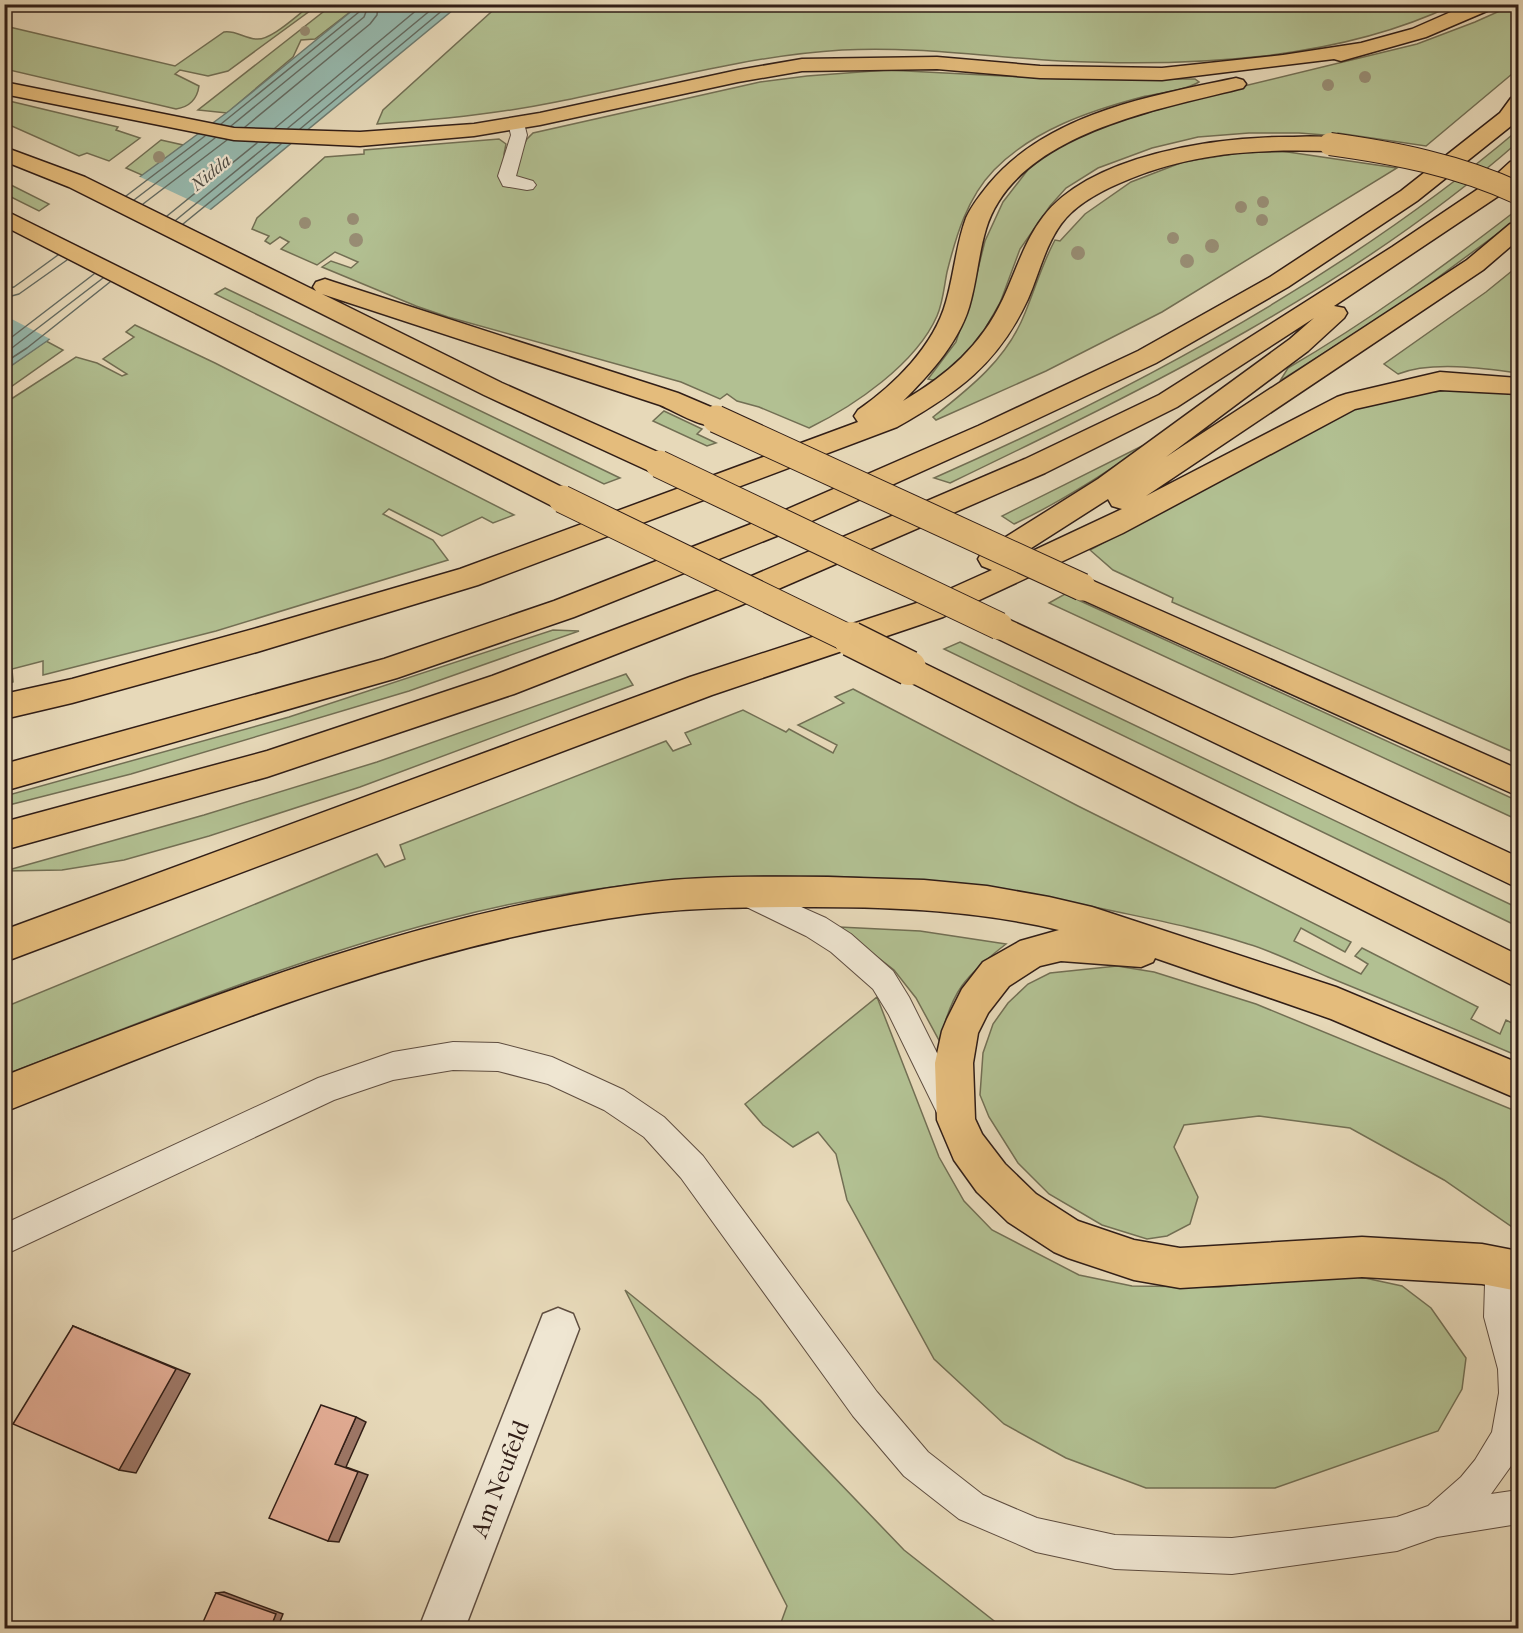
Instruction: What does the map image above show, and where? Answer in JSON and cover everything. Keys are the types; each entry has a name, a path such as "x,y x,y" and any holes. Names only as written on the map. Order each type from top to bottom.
{"highway":[{"path":"786,460 871,414 909,380 936,346 955,314 972,238 984,206 1008,176 1035,152 1072,130 1143,107 1270,77 1419,33 1487,4"},
{"path":"4,88 234,134 360,139 474,130 516,123 738,76 802,65 937,63 1040,72 1162,74 1271,63 1362,49"},
{"path":"4,778 386,670 564,609 806,512 987,432 1147,357 1279,282 1399,203 1515,109"},
{"path":"4,707 72,691 257,640 468,577 888,421 942,390 976,363 999,334 1029,261 1050,224 1063,207 1092,188 1130,169 1179,153 1220,146 1264,142 1330,144 1418,158 1453,167 1518,193"},
{"path":"4,153 77,182 493,389 659,464 1518,873"},
{"path":"4,836 267,764 503,685 729,598 1035,466 1168,401 1400,252 1495,188 1518,167"},
{"path":"12,220 165,300 562,499 700,564 1518,972"},
{"path":"701,686 1070,526 1126,498 1475,265 1518,229"},
{"path":"992,559 1108,486 1290,352 1400,252"},
{"path":"226,255 568,365 669,399 716,418 1082,587 1518,783"},
{"path":"4,946 701,686 933,609 1113,526 1346,403 1440,381 1518,386"},
{"path":"4,1094 193,1020 339,968 457,933 552,913 642,899 743,893 832,892 898,894 1046,911 1114,927 1335,1004 1518,1081"},
{"path":"1207,960 1109,947 1061,945 1032,952 996,974 975,1001 960,1031 954,1063 956,1120 968,1147 992,1178 1022,1208 1068,1238 1134,1260 1180,1268 1362,1257 1482,1264 1518,1271"}],"street":[{"name":"Am Neufeld","path":"442,1629 558,1329"}],"lane":[{"path":"516,123 519,135 507,176 509,183 527,185"},
{"path":"743,893 816,927 849,949 883,980 899,1006 956,1120"},
{"path":"4,1240 328,1088 403,1065 453,1056 498,1057 552,1071 614,1100 654,1126 692,1167 865,1404 916,1464 971,1507 1036,1535 1115,1552 1232,1556 1397,1534 1437,1520 1518,1507"},
{"path":"1437,1520 1466,1498 1494,1467 1512,1439 1518,1409 1516,1374 1497,1305 1501,1284 1512,1276 1518,1276"}],"green space":[{"path":"500,4 1453,5 1408,24 1360,38 1311,49 1261,56 1210,61 1110,63 924,51 842,50 734,64 512,110 377,124 383,110"},
{"path":"311,5 318,5 228,71 208,76 180,70 175,74 199,86 192,102 176,109 5,69 5,26 175,66 224,32 256,39 269,36"},
{"path":"332,5 359,5 315,39 301,40 293,57 227,113 198,110"},
{"path":"1513,5 1518,5 1518,69 1426,146 1338,133 1337,136 1249,133 1198,137 1152,148 1098,168 1066,188 1050,206 1020,249 1000,303 974,348 937,381 928,379 956,342 985,241 1003,202 1030,167 1062,143 1098,127 1215,93 1417,44"},
{"path":"887,70 1064,79 1195,79 1199,82 1186,88 1142,97 1082,116 1044,133 1009,156 985,181 964,218 954,245 939,311 927,334 899,367 882,382 845,408 809,428 759,407 737,401 727,394 720,399 681,382 416,306 322,267 331,261 351,268 358,262 335,252 317,265 281,249 289,242 280,237 270,244 265,241 269,236 252,229 257,218 325,157 364,154 364,150 499,139 506,144 504,154 506,166 518,157 527,139 533,133 760,82"},
{"path":"5,100 118,127 116,130 140,138 109,161 87,153 79,156 5,123"},
{"path":"1518,130 1518,142 1454,195 1318,289 1173,371 1025,447 950,483 934,478 1087,406 1239,324 1312,280 1384,232 1452,183"},
{"path":"161,140 183,145 144,176 126,168"},
{"path":"1281,151 1397,168 1162,312 1046,371 936,420 933,417 974,383 1008,345 1025,313 1055,240 1060,241 1085,214 1131,182 1183,162 1239,153"},
{"path":"5,182 49,204 39,211 5,194"},
{"path":"1518,209 1516,220 1406,301 1280,381 1288,368 1406,292"},
{"path":"1518,266 1518,373 1441,367 1411,370 1398,374 1384,364 1486,292"},
{"path":"225,288 620,478 604,484 215,294"},
{"path":"135,325 215,363 514,515 493,523 482,517 442,536 389,509 383,514 433,540 448,560 216,631 43,675 43,661 12,669 13,682 5,684 5,403 76,357 97,363 122,376 127,374 103,359 134,337 126,332"},
{"path":"46,341 63,350 5,391 5,370"},
{"path":"1450,390 1518,394 1518,754 1172,602 1173,598 1113,570 1090,550 1358,407 1401,396"},
{"path":"664,411 702,429 697,434 716,443 707,446 653,421"},
{"path":"1152,441 1085,485 1014,524 1002,516"},
{"path":"1065,594 1518,801 1518,820 1049,603"},
{"path":"553,630 579,631 409,691 131,774 5,806 5,796 289,717"},
{"path":"960,642 1518,908 1517,926 944,649"},
{"path":"626,674 633,685 360,787 209,836 124,860 62,870 5,871 204,815 377,762"},
{"path":"853,689 1078,806 1351,942 1345,952 1301,928 1294,941 1361,974 1368,964 1355,956 1362,948 1478,1007 1471,1019 1500,1034 1506,1020 1518,1026 1518,1056 1268,951 1200,930 1034,896 949,885 865,878 780,876 696,879 611,887 528,901 444,920 277,971 5,1075 5,1007 377,854 385,867 405,859 400,845 666,741 673,751 691,744 685,733 743,710 786,732 789,729 833,753 837,745 798,725 844,703 835,697"},
{"path":"839,927 920,931 1006,944 980,965 962,986 949,1010 940,1042 916,998 894,970"},
{"path":"1117,966 1154,972 1256,1004 1518,1112 1518,1231 1444,1180 1350,1128 1259,1116 1184,1125 1174,1147 1198,1197 1190,1224 1167,1236 1147,1239 1102,1225 1049,1194 1018,1163 989,1117 980,1095 983,1053 993,1024 1008,1003 1028,984 1050,973"},
{"path":"877,997 939,1157 964,1201 992,1230 1079,1275 1132,1286 1219,1287 1351,1275 1402,1286 1431,1308 1466,1358 1462,1389 1438,1431 1275,1488 1146,1488 1066,1458 1004,1424 934,1359 847,1200 836,1154 818,1132 793,1147 763,1125 745,1104"},
{"path":"625,1290 760,1400 904,1550 1003,1628 779,1628 787,1606"}],"water":[{"name":"Nidda","path":"359,5 459,5 47,341 5,370 4,277 229,111"}],"pier":[{"path":"138,176 213,211 52,340 4,315 4,273"}],"building":[{"path":"73,1326 176,1369 119,1470 13,1424"},
{"path":"321,1405 356,1417 335,1464 358,1472 328,1541 269,1518"},
{"path":"216,1593 276,1614 270,1629 200,1629"}]}
